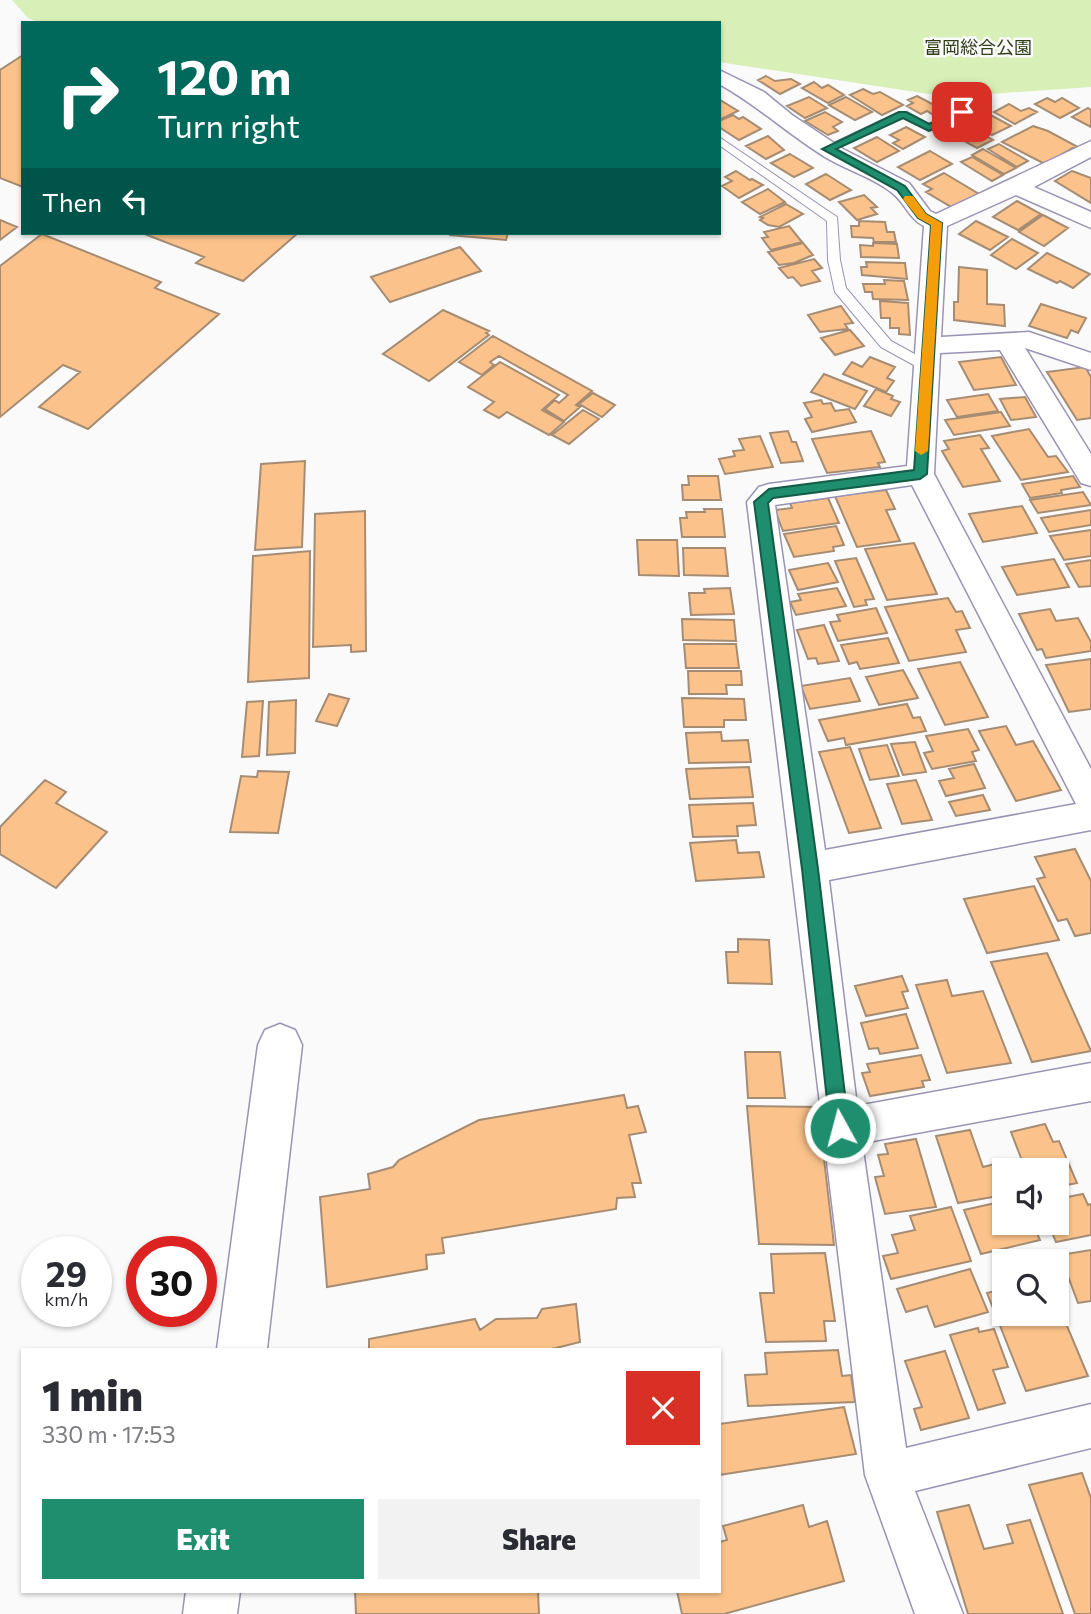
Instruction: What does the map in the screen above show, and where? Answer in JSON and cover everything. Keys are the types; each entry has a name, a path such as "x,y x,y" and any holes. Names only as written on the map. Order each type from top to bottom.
{"street":[{"path":"721,77 757,96 784,120 827,149 901,188 922,216 936,223"},
{"path":"936,223 1016,187 1091,148"},
{"path":"1016,187 1091,222"},
{"path":"936,223 920,474 1091,801"},
{"path":"926,356 1007,340 1029,340 1091,362"},
{"path":"1007,340 1091,476"},
{"path":"920,474 769,494 761,502 887,1475 939,1614"},
{"path":"810,869 1091,816"},
{"path":"243,1348 280,1045"},
{"path":"840,1128 1091,1082"},
{"path":"887,1475 1091,1426"},
{"path":"210,1614 213,1593"}],"lane":[{"path":"827,149 903,114 929,128 962,112"},
{"path":"722,144 833,220 834,260 840,289 886,344 926,356"}],"green space":[{"name":"富岡総合公園","path":"12,0 1091,0 1091,87 948,97 721,62 721,21 36,21 28,18"}],"building":[{"path":"21,56 21,186 0,178 0,70"},
{"path":"766,76 775,81 791,79 800,84 780,94 758,80"},
{"path":"814,82 822,88 828,85 844,95 828,103 802,88"},
{"path":"863,89 873,94 880,92 903,105 882,115 850,95"},
{"path":"917,96 932,104 938,102 949,108 935,116 927,111 921,114 907,106 913,103 908,100"},
{"path":"809,97 827,108 805,118 787,106"},
{"path":"846,97 872,112 855,120 829,105"},
{"path":"1047,98 1055,102 1062,98 1079,108 1060,118 1035,104"},
{"path":"721,101 738,111 721,119"},
{"path":"1009,104 1021,111 1029,108 1037,112 1015,124 994,112"},
{"path":"1088,108 1091,110 1091,127 1072,117"},
{"path":"825,112 842,122 833,127 838,131 828,135 805,121"},
{"path":"987,113 1011,126 992,135 969,121"},
{"path":"733,115 739,119 743,117 761,129 739,140 721,128 721,120"},
{"path":"968,126 993,140 977,148 952,134"},
{"path":"1033,126 1076,146 1045,164 1002,142"},
{"path":"906,127 925,137 903,149 893,143 899,140 890,135"},
{"path":"768,136 784,150 766,159 746,146"},
{"path":"877,137 899,151 877,162 854,148"},
{"path":"999,144 1028,161 1017,167 988,149"},
{"path":"983,149 1016,168 1004,174 972,155"},
{"path":"930,151 952,164 920,180 898,167"},
{"path":"790,154 813,168 794,177 771,163"},
{"path":"972,157 1003,175 992,181 961,162"},
{"path":"736,171 763,185 739,198 722,186 732,181 725,177"},
{"path":"1072,171 1091,178 1091,203 1055,181"},
{"path":"944,173 979,194 953,208 926,192 932,189 923,184"},
{"path":"826,174 851,190 830,200 806,184"},
{"path":"768,189 785,202 760,214 742,202"},
{"path":"864,195 877,207 871,208 877,214 857,220 839,202"},
{"path":"1017,201 1041,214 1018,230 993,217"},
{"path":"786,204 803,214 779,227 760,220 763,218 760,217"},
{"path":"1043,215 1068,228 1044,246 1019,232"},
{"path":"0,220 17,227 0,240"},
{"path":"859,221 885,222 887,232 894,232 896,242 874,242 873,238 852,237 851,226 859,226"},
{"path":"976,221 1008,237 990,250 959,234"},
{"path":"789,226 802,242 771,250 762,238 768,237 764,232"},
{"path":"41,235 44,235 161,282 155,288 219,314 88,429 39,407 80,372 63,365 0,417 0,266"},
{"path":"147,235 296,235 243,281 196,263 204,257"},
{"path":"450,235 507,235 506,240"},
{"path":"1012,239 1038,253 1016,269 991,255"},
{"path":"803,243 813,255 794,263 779,265 768,252"},
{"path":"873,243 897,244 899,258 861,257 860,245 873,246"},
{"path":"460,247 481,271 390,302 371,277"},
{"path":"1047,253 1090,274 1073,288 1028,269"},
{"path":"814,259 822,268 812,271 820,281 801,286 779,268"},
{"path":"866,262 905,263 907,279 862,275 861,267 867,267"},
{"path":"959,267 987,270 987,304 1004,305 1005,326 954,320 954,302 958,302"},
{"path":"884,280 904,281 908,300 873,299 872,292 865,292 863,284 885,284"},
{"path":"880,301 908,303 910,335 899,334 899,328 890,328 890,318 881,318"},
{"path":"1041,304 1086,318 1078,333 1071,330 1067,338 1029,326"},
{"path":"841,306 853,323 845,324 848,329 820,332 808,315"},
{"path":"443,310 489,331 486,333 489,335 429,381 383,354"},
{"path":"850,330 864,346 835,355 821,338"},
{"path":"493,336 592,391 576,405 580,407 564,421 545,409 555,400 559,403 568,395 499,356 490,362 494,365 482,375 459,362"},
{"path":"870,357 895,367 887,378 894,381 886,392 843,374 852,362 862,367"},
{"path":"1001,357 1016,385 974,390 959,362"},
{"path":"500,362 559,395 542,410 564,422 549,435 507,412 499,418 484,410 494,402 468,387"},
{"path":"1085,367 1091,377 1091,418 1077,420 1047,372"},
{"path":"824,374 867,391 855,409 811,392"},
{"path":"876,389 900,402 891,416 864,406"},
{"path":"593,393 615,405 602,417 579,404"},
{"path":"988,394 998,411 957,417 947,400"},
{"path":"1025,397 1036,417 1011,420 1000,399"},
{"path":"821,400 823,404 831,403 835,411 849,409 856,422 812,432 805,419 812,417 804,403"},
{"path":"583,410 599,419 569,444 552,435"},
{"path":"1001,412 1010,426 954,435 945,420"},
{"path":"1029,429 1048,457 1056,456 1068,472 1021,480 992,436"},
{"path":"788,431 792,442 796,442 803,461 781,463 770,433"},
{"path":"871,431 885,462 878,463 880,467 827,473 812,439"},
{"path":"980,435 989,448 981,449 1000,481 963,487 942,451 949,449 944,441"},
{"path":"760,436 773,467 725,474 719,459 735,456 733,451 744,450 739,439"},
{"path":"305,461 302,547 255,550 261,464"},
{"path":"688,476 718,476 721,500 683,500 682,485 689,485"},
{"path":"1073,476 1080,487 1061,490 1062,493 1030,498 1022,484"},
{"path":"886,490 895,509 886,510 900,541 857,547 835,496"},
{"path":"1083,492 1091,505 1038,513 1030,500"},
{"path":"828,498 839,523 783,531 775,510 792,508 790,503"},
{"path":"1022,506 1037,533 983,542 969,514"},
{"path":"704,509 722,509 725,537 682,537 680,518 687,518 686,512 705,512"},
{"path":"1091,510 1091,525 1049,532 1041,518"},
{"path":"365,511 366,651 351,652 351,645 313,647 315,514"},
{"path":"836,526 844,545 833,547 834,551 794,557 784,534"},
{"path":"1091,530 1091,556 1064,560 1050,536"},
{"path":"637,540 677,540 679,576 639,575"},
{"path":"914,543 937,594 887,600 865,549"},
{"path":"683,548 725,548 728,576 684,575"},
{"path":"310,551 309,678 248,682 253,556"},
{"path":"856,558 874,599 865,600 867,605 854,607 835,561"},
{"path":"1054,559 1069,587 1017,595 1002,567"},
{"path":"1091,560 1091,586 1079,587 1066,564"},
{"path":"828,563 838,582 798,590 789,570"},
{"path":"730,588 734,614 691,615 689,593 705,593 704,589"},
{"path":"837,588 846,606 796,615 790,602 801,600 798,594"},
{"path":"948,598 956,612 962,611 970,628 956,630 966,652 909,661 885,607"},
{"path":"876,608 887,633 838,641 830,622 840,621 837,615"},
{"path":"1050,609 1056,621 1078,618 1091,642 1091,651 1046,658 1042,649 1037,650 1019,614"},
{"path":"682,619 734,620 736,641 683,640"},
{"path":"824,625 839,661 818,664 816,658 808,659 797,630"},
{"path":"888,638 899,663 860,669 857,662 849,664 841,645"},
{"path":"684,644 736,644 739,668 686,668"},
{"path":"1091,659 1091,709 1069,712 1046,665"},
{"path":"960,662 988,717 945,725 918,669"},
{"path":"903,670 918,698 879,705 866,677"},
{"path":"688,671 741,671 742,685 726,685 727,694 689,694"},
{"path":"850,678 860,701 810,709 801,686"},
{"path":"329,694 349,699 337,726 316,721"},
{"path":"682,698 744,699 746,720 724,720 724,727 684,727"},
{"path":"296,700 295,753 267,755 269,702"},
{"path":"263,701 259,756 242,757 247,702"},
{"path":"907,704 913,718 920,717 926,731 846,745 844,738 828,741 819,720"},
{"path":"1006,726 1016,745 1033,741 1061,790 1016,801 979,731"},
{"path":"968,729 979,750 972,752 976,761 932,769 924,753 933,751 926,736"},
{"path":"721,732 722,741 748,740 751,762 689,763 686,733"},
{"path":"915,742 926,772 903,775 891,744"},
{"path":"887,745 899,776 870,780 859,749"},
{"path":"850,747 881,828 849,833 819,752"},
{"path":"974,764 985,788 946,796 939,781 954,778 949,769"},
{"path":"749,767 753,797 690,799 686,769"},
{"path":"258,771 289,772 278,833 230,832 241,776 257,777"},
{"path":"45,780 66,792 56,803 107,832 56,888 0,854 0,827"},
{"path":"916,780 932,820 902,824 887,784"},
{"path":"983,795 990,810 956,816 949,802"},
{"path":"753,803 756,825 737,826 738,836 693,837 689,805"},
{"path":"736,840 738,853 759,852 764,877 696,881 690,843"},
{"path":"1075,849 1091,881 1091,933 1075,936 1067,919 1058,921 1037,879 1045,877 1035,857"},
{"path":"1034,886 1059,940 987,953 964,899"},
{"path":"738,939 769,940 772,984 728,983 726,952 738,952"},
{"path":"1047,953 1091,1051 1032,1062 991,962"},
{"path":"902,976 908,991 902,992 908,1008 866,1016 855,986"},
{"path":"947,980 952,996 983,991 1011,1063 947,1073 916,985"},
{"path":"906,1014 918,1048 880,1054 878,1048 869,1049 861,1023"},
{"path":"745,1052 780,1052 785,1098 748,1098"},
{"path":"921,1055 930,1080 922,1081 924,1087 870,1096 862,1073 870,1072 867,1064"},
{"path":"624,1095 627,1108 638,1106 646,1132 629,1135 641,1183 632,1183 635,1197 617,1198 616,1209 442,1238 444,1253 426,1255 427,1269 327,1287 320,1197 370,1189 368,1174 393,1167 399,1160 479,1120"},
{"path":"747,1106 818,1107 834,1245 759,1244"},
{"path":"1045,1124 1053,1142 1059,1141 1066,1158 1021,1158 1011,1132"},
{"path":"970,1130 983,1167 992,1165 992,1197 958,1203 936,1136"},
{"path":"916,1139 936,1207 885,1214 875,1177 884,1176 878,1155 888,1154 885,1144"},
{"path":"1069,1164 1077,1183 1069,1185"},
{"path":"1083,1194 1088,1205 1091,1204 1091,1235 1056,1242 1053,1235 1069,1235 1069,1197"},
{"path":"992,1204 992,1235 1038,1235 1040,1240 992,1249 992,1251 981,1254 964,1210"},
{"path":"951,1207 971,1261 891,1279 883,1256 898,1253 892,1235 915,1230 910,1216"},
{"path":"1091,1250 1091,1301 1078,1303 1069,1279 1069,1254"},
{"path":"825,1253 835,1321 824,1321 826,1341 766,1342 760,1293 774,1293 771,1254"},
{"path":"970,1269 988,1312 935,1327 927,1306 906,1312 897,1289"},
{"path":"992,1292 992,1306 987,1293"},
{"path":"576,1304 580,1342 556,1348 369,1348 369,1339 475,1319 480,1330 496,1319 537,1318 542,1309"},
{"path":"1000,1326 1067,1326 1088,1376 1026,1391"},
{"path":"978,1328 979,1332 994,1329 1008,1367 993,1370 1005,1403 978,1410 950,1335"},
{"path":"838,1350 842,1376 851,1375 855,1402 748,1406 745,1375 767,1374 765,1353"},
{"path":"945,1351 969,1418 921,1430 914,1409 922,1407 905,1361"},
{"path":"844,1407 856,1454 721,1475 721,1424"},
{"path":"1082,1473 1091,1498 1091,1614 1075,1614 1029,1485"},
{"path":"803,1505 809,1527 827,1521 844,1581 724,1614 682,1614 677,1593 721,1593 721,1542 727,1540 723,1526"},
{"path":"969,1505 984,1549 1013,1543 1007,1525 1030,1520 1063,1614 968,1614 937,1512"},
{"path":"355,1593 538,1593 539,1614 356,1614"}],"slow traffic":[{"path":"909,199 922,216 936,223 921,451"}],"route":[{"path":"840,1128 810,869 761,502 769,494 920,474 936,223 922,216 901,188 827,149 903,114 929,128 962,112"}]}
